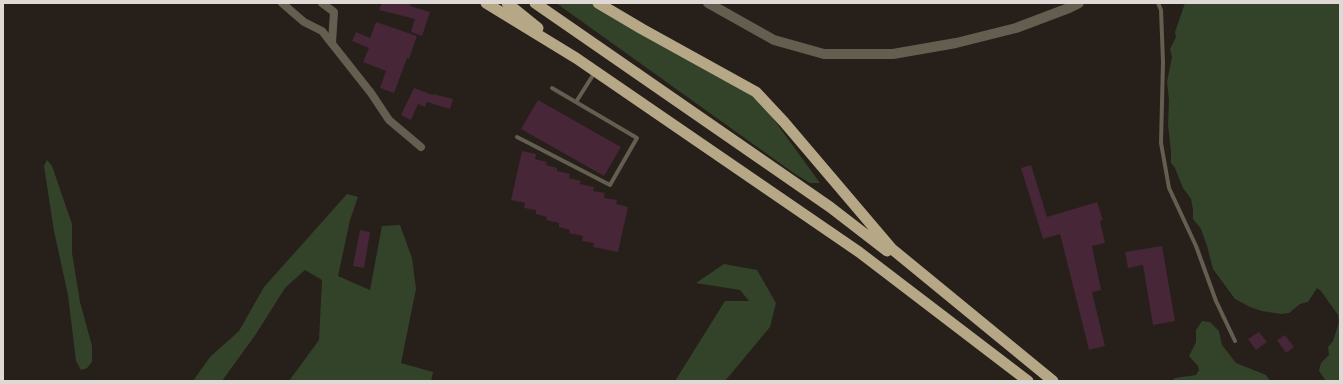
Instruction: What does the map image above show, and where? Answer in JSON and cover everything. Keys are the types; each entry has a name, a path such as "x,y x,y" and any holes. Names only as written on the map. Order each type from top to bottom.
{"highway":[{"path":"486,3 576,58"},
{"path":"507,3 595,72 859,252 1028,381"},
{"path":"535,3 830,207 1012,348"},
{"path":"598,3 756,92 784,122 892,249 1053,381"}],"street":[{"path":"282,3 304,22 322,31 371,93 389,120 422,147"},
{"path":"322,3 334,12 332,43"},
{"path":"708,3 774,40 824,54 893,54 956,44 1016,28 1079,3"}],"lane":[{"path":"1158,3 1162,10 1164,62 1161,143 1169,188 1196,246 1216,302 1234,341"},
{"path":"576,102 595,72"},
{"path":"517,137 610,185 637,138 552,88"}],"green space":[{"path":"556,3 597,3 746,90 767,110 820,183 810,183 795,174"},
{"path":"1185,3 1340,3 1340,381 1326,381 1319,371 1321,363 1329,355 1328,347 1333,341 1339,322 1338,315 1321,291 1317,288 1308,302 1300,304 1289,313 1281,314 1262,311 1250,307 1235,299 1213,269 1201,229 1193,219 1191,199 1183,188 1175,168 1171,163 1167,82 1172,57 1170,49 1176,37 1175,32"},
{"path":"47,160 52,166 72,224 72,253 80,302 92,346 92,362 87,368 81,370 76,361 68,295 54,231 44,166"},
{"path":"347,194 358,197 350,220 338,276 370,290 382,226 400,225 412,258 416,289 401,363 433,372 431,381 289,381 319,340 322,280 305,270 285,288 256,334 222,381 193,381 210,357 239,331 264,287"},
{"path":"724,264 757,270 776,303 770,327 725,381 675,381 725,301 749,301 740,290 696,283"},
{"path":"1202,321 1210,322 1219,331 1222,345 1236,363 1266,375 1270,381 1171,381 1175,378 1196,375 1199,370 1198,366 1189,356 1196,342 1196,330"}],"building":[{"path":"382,3 411,3 410,6 430,12 422,36 411,32 415,19 379,10"},
{"path":"376,22 417,36 394,93 380,88 386,71 363,62 369,48 352,41 356,32 370,38"},
{"path":"414,88 433,95 453,99 450,109 427,102 425,107 418,104 411,120 401,115"},
{"path":"538,100 621,147 604,176 521,129"},
{"path":"522,151 536,154 535,159 547,162 546,165 557,168 557,171 570,174 569,178 581,181 580,184 594,187 593,191 605,193 604,198 617,200 616,204 628,207 618,252 593,247 594,243 582,241 583,236 569,233 570,230 559,227 559,223 546,220 547,217 536,214 536,210 524,208 525,203 511,200"},
{"path":"1031,165 1047,217 1097,202 1103,220 1100,221 1105,243 1092,246 1101,290 1092,292 1105,346 1089,350 1060,234 1043,239 1021,168"},
{"path":"360,230 370,232 364,268 353,266"},
{"path":"1162,246 1175,321 1153,325 1143,265 1128,268 1125,252"},
{"path":"1259,332 1267,342 1256,350 1248,339"},
{"path":"1285,335 1294,347 1286,353 1277,340"}]}
